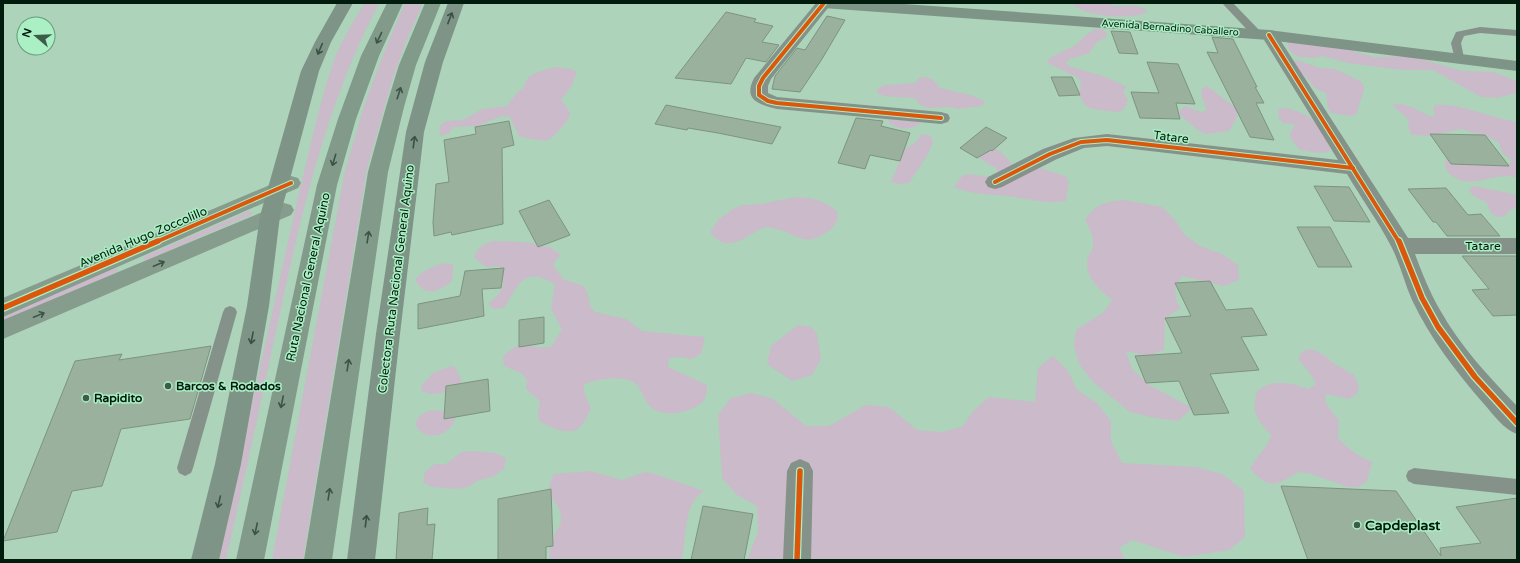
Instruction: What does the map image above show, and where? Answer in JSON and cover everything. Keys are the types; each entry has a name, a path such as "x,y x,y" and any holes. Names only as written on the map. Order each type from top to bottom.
{"highway":[{"name":"Ruta Nacional General Aquino","path":"250,560 327,185 347,119 370,56 395,3"},
{"path":"318,560 378,172 390,120 417,40 433,3"}],"main road":[{"path":"205,560 228,464 258,306 310,71 323,42 345,3"},
{"path":"281,200 327,65 344,25 358,3"},
{"name":"Colectora Ruta Nacional General Aquino","path":"361,560 392,303 415,132 434,62 456,3"},
{"name":"Avenida Bernadino Caballero","path":"823,3 1263,34 1517,66"}],"street":[{"path":"823,3 763,78 759,86 759,95 768,101 777,103 941,118"},
{"path":"1263,34 1353,168 1402,246 1410,270 1437,326 1474,378 1517,423"},
{"name":"Tatare","path":"995,182 1056,151 1081,142 1107,140 1353,168"},
{"name":"Avenida Hugo Zoccolillo","path":"3,330 130,265 281,200"},
{"name":"Tatare","path":"1402,246 1517,246"},
{"name":"Avenida Hugo Zoccolillo","path":"3,308 130,265"},
{"path":"797,560 800,471"}],"lane":[{"path":"1227,3 1263,34"},
{"path":"1459,58 1456,43 1460,34 1480,30 1517,33"},
{"path":"185,468 230,312"},
{"path":"1414,476 1517,487"}],"shaded area":[{"path":"365,3 379,3 359,43 342,85 314,170 292,258 226,560 217,560 298,197 322,98 339,49"},
{"path":"405,3 423,3 405,44 391,84 367,169 303,560 272,560 345,171 365,103"},
{"path":"1072,3 1108,3 1115,6 1133,5 1144,8 1147,12 1131,16 1108,16 1077,8"},
{"path":"1095,29 1103,29 1107,34 1106,37 1097,42 1089,53 1070,59 1066,63 1071,67 1103,76 1127,87 1123,91 1128,101 1123,110 1117,112 1092,109 1085,105 1079,95 1081,80 1047,63 1053,56 1076,45 1086,35"},
{"path":"1287,40 1332,45 1374,57 1411,56 1462,71 1493,72 1512,79 1517,83 1517,93 1497,98 1481,97 1433,70 1401,70 1348,63 1322,56 1315,58 1299,57 1292,53 1288,48"},
{"path":"1296,60 1320,68 1335,69 1360,81 1364,86 1364,89 1357,114 1351,116 1331,113 1328,108 1326,93 1314,87 1303,74 1292,68 1292,63"},
{"path":"557,67 571,69 577,72 572,85 561,100 569,110 570,114 561,128 551,139 534,140 519,136 510,117 502,116 477,126 453,127 449,133 441,136 439,131 440,126 446,121 463,120 482,109 507,106 515,95 524,87 528,78 537,72"},
{"path":"925,77 932,79 940,88 970,95 985,101 982,106 959,109 950,107 929,108 920,105 916,99 884,96 877,93 878,88 885,85 916,83 918,78"},
{"path":"1207,86 1236,108 1236,117 1229,131 1207,134 1199,131 1180,115 1180,110 1185,106 1201,112 1207,110 1201,94 1202,89"},
{"path":"1399,104 1412,107 1432,117 1435,113 1433,109 1435,105 1445,105 1466,108 1517,122 1517,178 1501,176 1475,181 1466,181 1458,179 1450,174 1445,160 1461,157 1510,164 1511,159 1503,154 1499,143 1491,138 1461,129 1430,136 1412,135 1408,124 1409,120 1392,105"},
{"path":"1286,108 1302,113 1316,122 1322,130 1330,147 1329,152 1319,153 1300,150 1291,139 1290,133 1295,125 1283,123 1279,118 1278,109"},
{"path":"890,115 921,122 914,127 901,128 889,123 888,120"},
{"path":"922,134 931,136 933,142 928,154 909,183 900,184 891,182 905,149 916,142"},
{"path":"993,148 1003,154 1017,168 1028,164 1065,176 1069,182 1066,201 1037,201 1008,196 974,193 954,187 962,176 969,174 995,178 1001,174 978,156"},
{"path":"1474,186 1517,195 1517,208 1512,209 1503,217 1495,216 1486,202 1475,197 1471,193 1470,188"},
{"path":"796,197 818,200 837,211 837,220 834,226 820,236 810,239 796,237 784,231 766,227 737,242 731,243 724,243 710,232 719,219 733,209 742,205 761,204"},
{"path":"1124,200 1162,207 1175,220 1185,235 1200,246 1222,254 1238,265 1239,280 1224,286 1182,276 1175,288 1177,303 1181,308 1165,318 1164,350 1147,356 1126,351 1132,369 1149,385 1192,408 1178,421 1155,418 1130,412 1093,382 1079,364 1074,346 1076,330 1104,312 1112,300 1102,292 1090,276 1087,264 1088,257 1092,249 1093,239 1085,220 1093,210 1102,204"},
{"path":"249,211 253,213 251,215 147,260 143,260 145,256"},
{"path":"494,241 539,244 555,250 560,255 553,265 564,280 582,285 587,291 590,306 595,312 626,319 642,331 705,337 701,354 691,359 680,357 669,358 668,367 707,385 704,400 692,409 679,413 665,413 658,411 648,404 636,384 633,382 617,378 606,379 584,384 584,392 591,409 584,422 577,429 572,431 560,430 539,421 538,411 540,401 526,389 527,380 521,373 504,366 503,357 515,347 551,347 562,330 551,308 555,285 538,277 526,278 517,286 504,308 494,309 488,304 501,290 504,268 496,266 486,267 474,257 481,246"},
{"path":"444,263 453,264 452,281 437,290 427,291 423,289 415,279 428,269"},
{"path":"114,268 118,270 116,273 3,321 3,315"},
{"path":"798,325 811,327 817,334 821,359 812,375 792,381 767,364 771,346"},
{"path":"1312,349 1324,355 1333,363 1354,375 1359,386 1357,394 1349,399 1326,394 1325,402 1339,421 1338,438 1354,452 1372,462 1367,481 1359,487 1348,487 1311,474 1298,472 1278,483 1272,484 1262,480 1250,468 1265,448 1271,435 1256,415 1255,399 1257,391 1270,384 1276,383 1295,385 1308,389 1316,384 1298,358 1303,351"},
{"path":"1053,356 1068,371 1077,390 1097,403 1111,421 1111,441 1122,463 1196,467 1222,474 1244,491 1245,537 1229,550 1184,557 1132,540 1119,548 1125,560 747,560 758,532 757,506 737,495 722,478 718,415 731,398 752,393 773,399 806,426 829,426 866,405 889,407 917,430 941,432 962,427 974,410 989,397 1035,402 1038,368"},
{"path":"451,366 456,368 462,380 460,383 448,390 436,394 430,394 422,391 421,386 433,373"},
{"path":"432,410 456,415 450,428 439,435 433,436 426,435 416,426 417,419 423,413"},
{"path":"473,451 495,453 506,458 504,469 492,477 479,480 468,487 456,489 432,487 423,482 425,472 435,464 446,464 462,452"},
{"path":"590,471 622,480 645,472 704,491 695,499 689,511 682,560 549,560 552,542 561,519 557,505 550,493 550,482 554,474"}],"building":[{"path":"726,12 756,19 754,22 773,26 762,42 779,45 766,62 746,58 731,84 675,78"},
{"path":"827,16 845,20 800,92 772,89 775,76 797,48 805,50"},
{"path":"1111,31 1130,32 1138,54 1119,53"},
{"path":"1212,37 1233,39 1264,103 1256,103 1274,140 1250,137 1207,52 1218,53"},
{"path":"1147,62 1178,64 1195,104 1176,103 1180,119 1140,118 1131,92 1159,93"},
{"path":"1051,77 1072,77 1080,95 1059,96"},
{"path":"666,105 781,127 772,144 718,133 688,128 687,130 655,124"},
{"path":"856,118 883,121 881,126 910,133 900,161 870,155 865,169 838,163"},
{"path":"509,121 514,145 502,148 503,224 452,235 451,232 434,236 433,222 436,184 449,182 444,140 476,134 475,127"},
{"path":"986,127 1007,138 992,151 991,150 977,158 960,148"},
{"path":"1430,134 1485,135 1509,166 1451,164"},
{"path":"1314,186 1349,187 1370,222 1334,221"},
{"path":"1446,188 1468,215 1481,214 1500,236 1447,236 1436,222 1433,222 1408,189"},
{"path":"549,200 570,235 538,247 519,211"},
{"path":"1297,227 1330,227 1352,267 1318,267"},
{"path":"1462,256 1517,256 1517,315 1493,316 1472,290 1489,289"},
{"path":"504,268 501,288 482,289 484,316 418,329 418,304 460,296 465,271"},
{"path":"1210,281 1226,310 1252,308 1267,335 1241,337 1259,370 1210,374 1229,413 1194,415 1179,381 1146,383 1135,356 1182,353 1165,318 1191,316 1175,283"},
{"path":"544,317 544,343 519,347 519,320"},
{"path":"211,346 190,419 121,429 102,486 72,491 57,532 3,541 75,361 122,354 119,360"},
{"path":"488,379 490,411 444,419 446,386"},
{"name":"Capdeplast","path":"1281,486 1396,491 1441,556 1440,548 1481,543 1456,507 1517,498 1517,560 1308,560"},
{"path":"551,489 553,546 546,547 546,560 498,560 498,499"},
{"path":"703,506 753,514 744,560 691,560"},
{"path":"428,508 427,525 435,524 432,560 396,560 399,513"}],"cycle path":[{"path":"824,3 763,78 759,86 759,95 768,101 777,103 941,118"},
{"path":"1269,35 1402,246 1422,298 1438,327 1475,377 1517,423"},
{"path":"995,182 1050,154 1081,142 1107,140 1353,168"},
{"path":"3,308 291,183"},
{"path":"797,560 800,471"}],"place":[{"name":"Barcos & Rodados","path":"168,386"},
{"name":"Rapidito","path":"86,398"},
{"name":"Capdeplast","path":"1357,525"}]}
